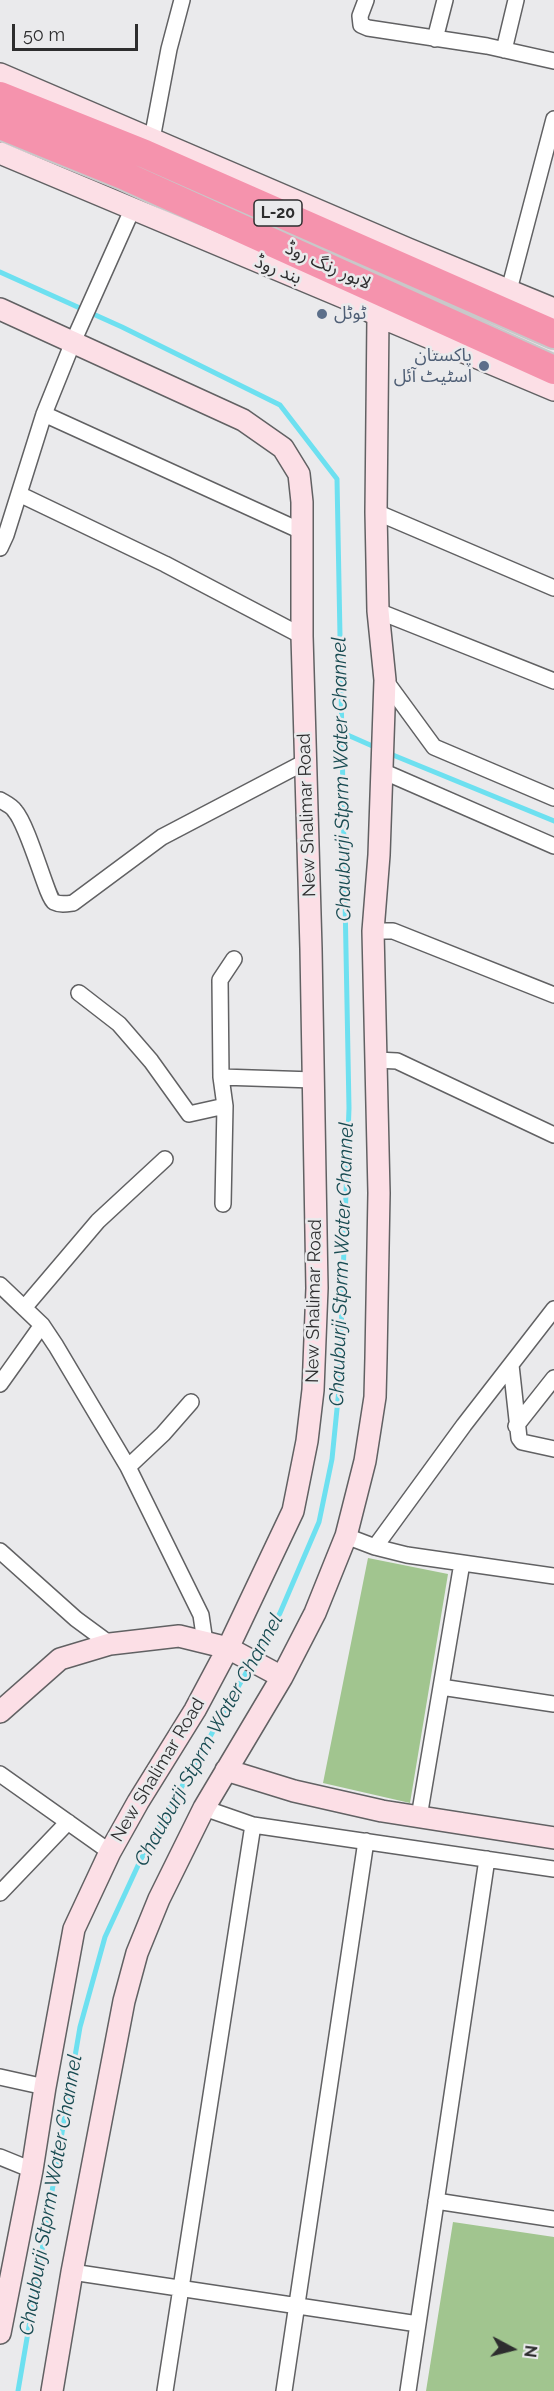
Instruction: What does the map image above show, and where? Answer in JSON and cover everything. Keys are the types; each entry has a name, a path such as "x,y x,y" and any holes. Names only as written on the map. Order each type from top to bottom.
{"highway":[{"name":"لاہور رنگ روڈ","path":"0,96 145,154 554,334"},
{"name":"لاہور رنگ روڈ","path":"0,125 144,184 554,370"}],"street":[{"path":"152,139 169,49 182,0"},
{"path":"366,0 360,16 362,25 402,35 504,50 554,61"},
{"path":"435,39 445,0"},
{"path":"504,50 516,0"},
{"path":"0,74 554,309"},
{"path":"509,290 554,122"},
{"name":"بند روڈ","path":"0,153 350,300 378,316 554,390"},
{"path":"0,548 44,414 73,342 132,210"},
{"name":"New Shalimar Road","path":"0,309 243,420 283,448 299,474 302,502 302,636 314,1080 316,1312 313,1390 307,1441 293,1511 232,1649 138,1802 110,1852 74,1929 32,2170 2,2306 0,2333"},
{"path":"52,2391 72,2272 126,1992 137,1953 159,1899 204,1808 275,1673 315,1613 346,1536 365,1461 375,1396 378,1204 374,931 385,680 378,611 376,512 378,316"},
{"path":"44,414 301,531"},
{"path":"19,494 165,564 302,636"},
{"path":"376,512 554,588"},
{"path":"378,611 554,681"},
{"path":"385,680 434,747 554,798"},
{"path":"0,800 15,809 27,830 52,901 60,904 73,903 162,837 305,762"},
{"path":"381,766 554,846"},
{"path":"374,931 393,931 554,995"},
{"path":"223,1204 225,1106 221,1077 220,980 234,959"},
{"path":"79,993 125,1031 152,1060 189,1114 225,1106"},
{"path":"376,1060 397,1061 554,1134"},
{"path":"221,1077 314,1080"},
{"path":"24,1308 98,1221 165,1159"},
{"path":"0,1285 42,1325 128,1467 201,1616 205,1642"},
{"path":"375,1547 554,1309"},
{"path":"0,1383 42,1325"},
{"path":"511,1365 519,1438 522,1442 554,1449"},
{"path":"516,1426 554,1378"},
{"path":"128,1467 163,1434 191,1402"},
{"path":"346,1536 375,1547 407,1555 554,1576"},
{"path":"0,1551 76,1619 110,1644"},
{"path":"419,1817 462,1563"},
{"path":"0,1712 60,1659 110,1644 179,1636 232,1649 275,1673"},
{"path":"441,1688 554,1704"},
{"path":"226,1770 294,1791 382,1811 554,1838"},
{"path":"0,1792 6,1777 110,1852"},
{"path":"204,1808 253,1824 554,1869"},
{"path":"0,1893 68,1822"},
{"path":"165,2391 253,1824"},
{"path":"284,2391 366,1841"},
{"path":"408,2391 487,1859"},
{"path":"0,2077 45,2087"},
{"path":"0,2157 32,2170"},
{"path":"436,2201 554,2219"},
{"path":"72,2272 418,2324"}],"green space":[{"path":"368,1558 448,1574 410,1803 323,1783"},
{"path":"453,2222 554,2237 554,2391 426,2391"}],"waterway":[{"name":"Chauburji Stprm Water Channel","path":"0,272 122,327 280,405 337,479 349,1108 339,1389 332,1459 319,1522 280,1613 256,1656"},
{"path":"343,733 377,748"},
{"path":"388,753 554,821"},
{"name":"Chauburji Stprm Water Channel","path":"18,2391 80,2027 105,1937 141,1859 251,1664"}],"place":[{"name":"ٹوٹل","path":"322,314"},
{"name":"پاکستان اسٹیٹ آئل","path":"484,366"}]}
